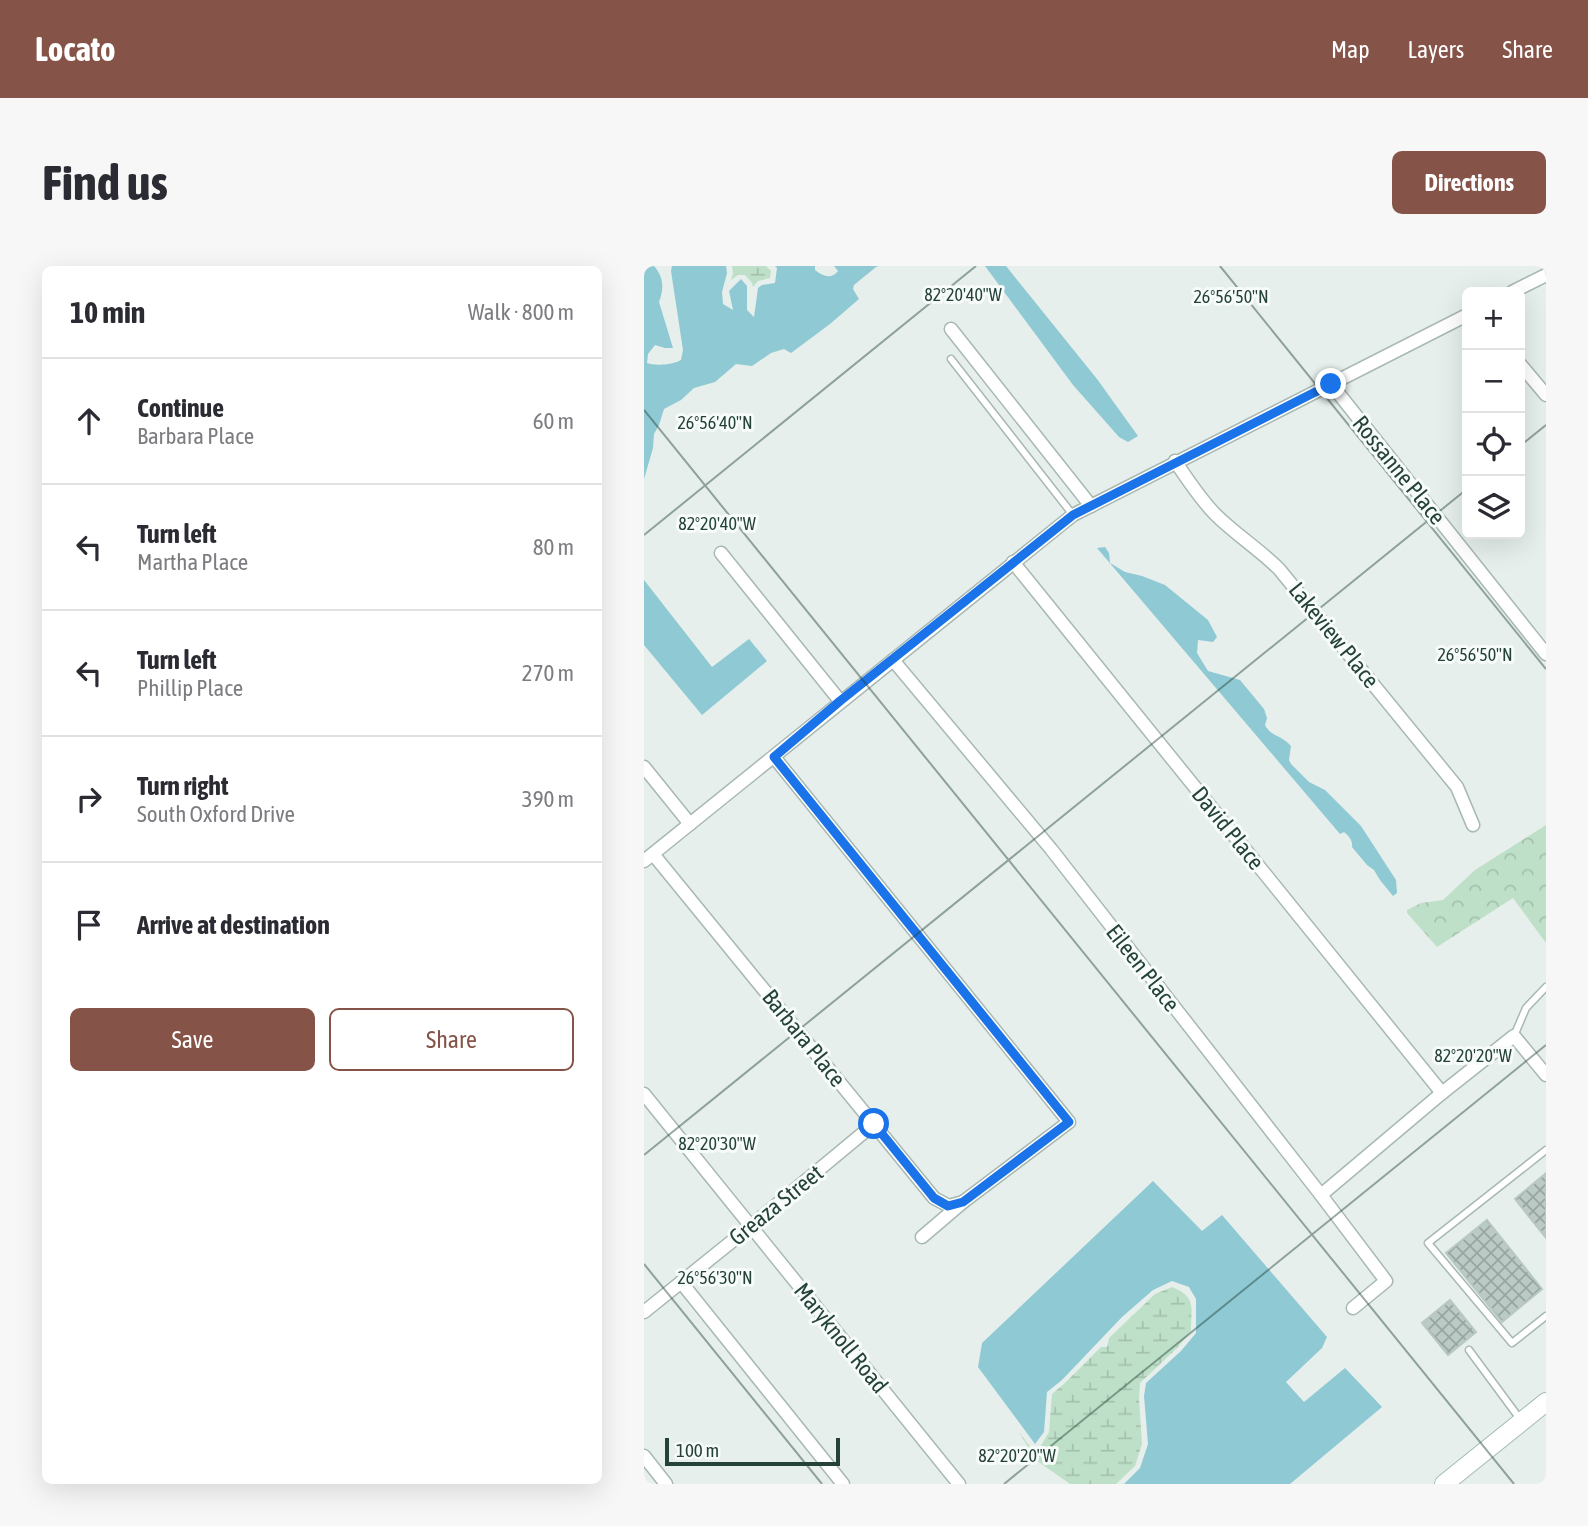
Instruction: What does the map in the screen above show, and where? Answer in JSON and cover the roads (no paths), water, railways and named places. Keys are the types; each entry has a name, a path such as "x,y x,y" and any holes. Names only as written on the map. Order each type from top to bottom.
{"main road":[{"path":"1453,1481 1546,1402"}],"street":[{"path":"1522,287 1544,276 1534,266"},
{"path":"649,858 1073,515 1462,318"},
{"path":"951,329 1091,506"},
{"path":"1525,370 1546,396"},
{"name":"Rossanne Place","path":"1331,384 1546,654"},
{"name":"Lakeview Place","path":"1175,461 1212,512 1279,569 1457,787 1474,825"},
{"path":"721,553 840,701"},
{"name":"David Place","path":"1013,562 1442,1093"},
{"name":"Eileen Place","path":"893,660 1051,849 1386,1281 1353,1308"},
{"path":"774,757 1069,1122 963,1202 922,1237"},
{"path":"644,766 690,824"},
{"name":"Barbara Place","path":"649,858 934,1198 948,1206 963,1202"},
{"path":"1321,1195 1510,1038 1546,1074"},
{"name":"Maryknoll Road","path":"644,1094 960,1484"},
{"name":"Greaza Street","path":"644,1312 874,1124"},
{"path":"681,1282 843,1484"},
{"path":"644,1456 666,1484"}],"lane":[{"path":"951,359 1073,515"},
{"path":"1510,1038 1526,1008 1546,987"},
{"path":"1546,1150 1428,1243 1512,1343 1546,1316"},
{"path":"1469,1350 1522,1422"}],"water":[{"path":"644,266 654,266 661,279 662,292 659,302 673,348 655,345 648,354 647,363 659,365 681,360 683,350 672,266 726,266 723,304 733,310 729,291 741,279 747,286 747,310 754,317 758,288 775,283 775,266 815,266 818,272 830,276 838,271 834,266 879,266 854,285 853,289 859,299 791,353 784,349 771,353 752,366 736,364 715,382 694,388 681,400 664,409 654,434 644,479"},
{"path":"985,266 1006,266 1097,379 1138,436 1128,442 1119,437 1073,385"},
{"path":"1105,547 1110,563 1125,572 1165,585 1208,620 1217,637 1213,642 1198,640 1197,653 1208,671 1240,680 1264,709 1267,729 1291,746 1291,764 1309,782 1325,790 1361,826 1396,880 1397,893 1393,896 1374,870 1352,847 1349,837 1344,832 1340,834 1097,548"},
{"path":"644,580 712,667 749,639 767,661 702,715 644,645"},
{"path":"1153,1181 1202,1231 1222,1215 1327,1337 1322,1348 1286,1382 1304,1402 1345,1368 1382,1407 1290,1484 1124,1484 1140,1468 1148,1444 1144,1396 1146,1383 1181,1351 1196,1333 1196,1299 1189,1287 1172,1281 1153,1290 1047,1392 1044,1432 1035,1444 978,1367 982,1343"}]}
